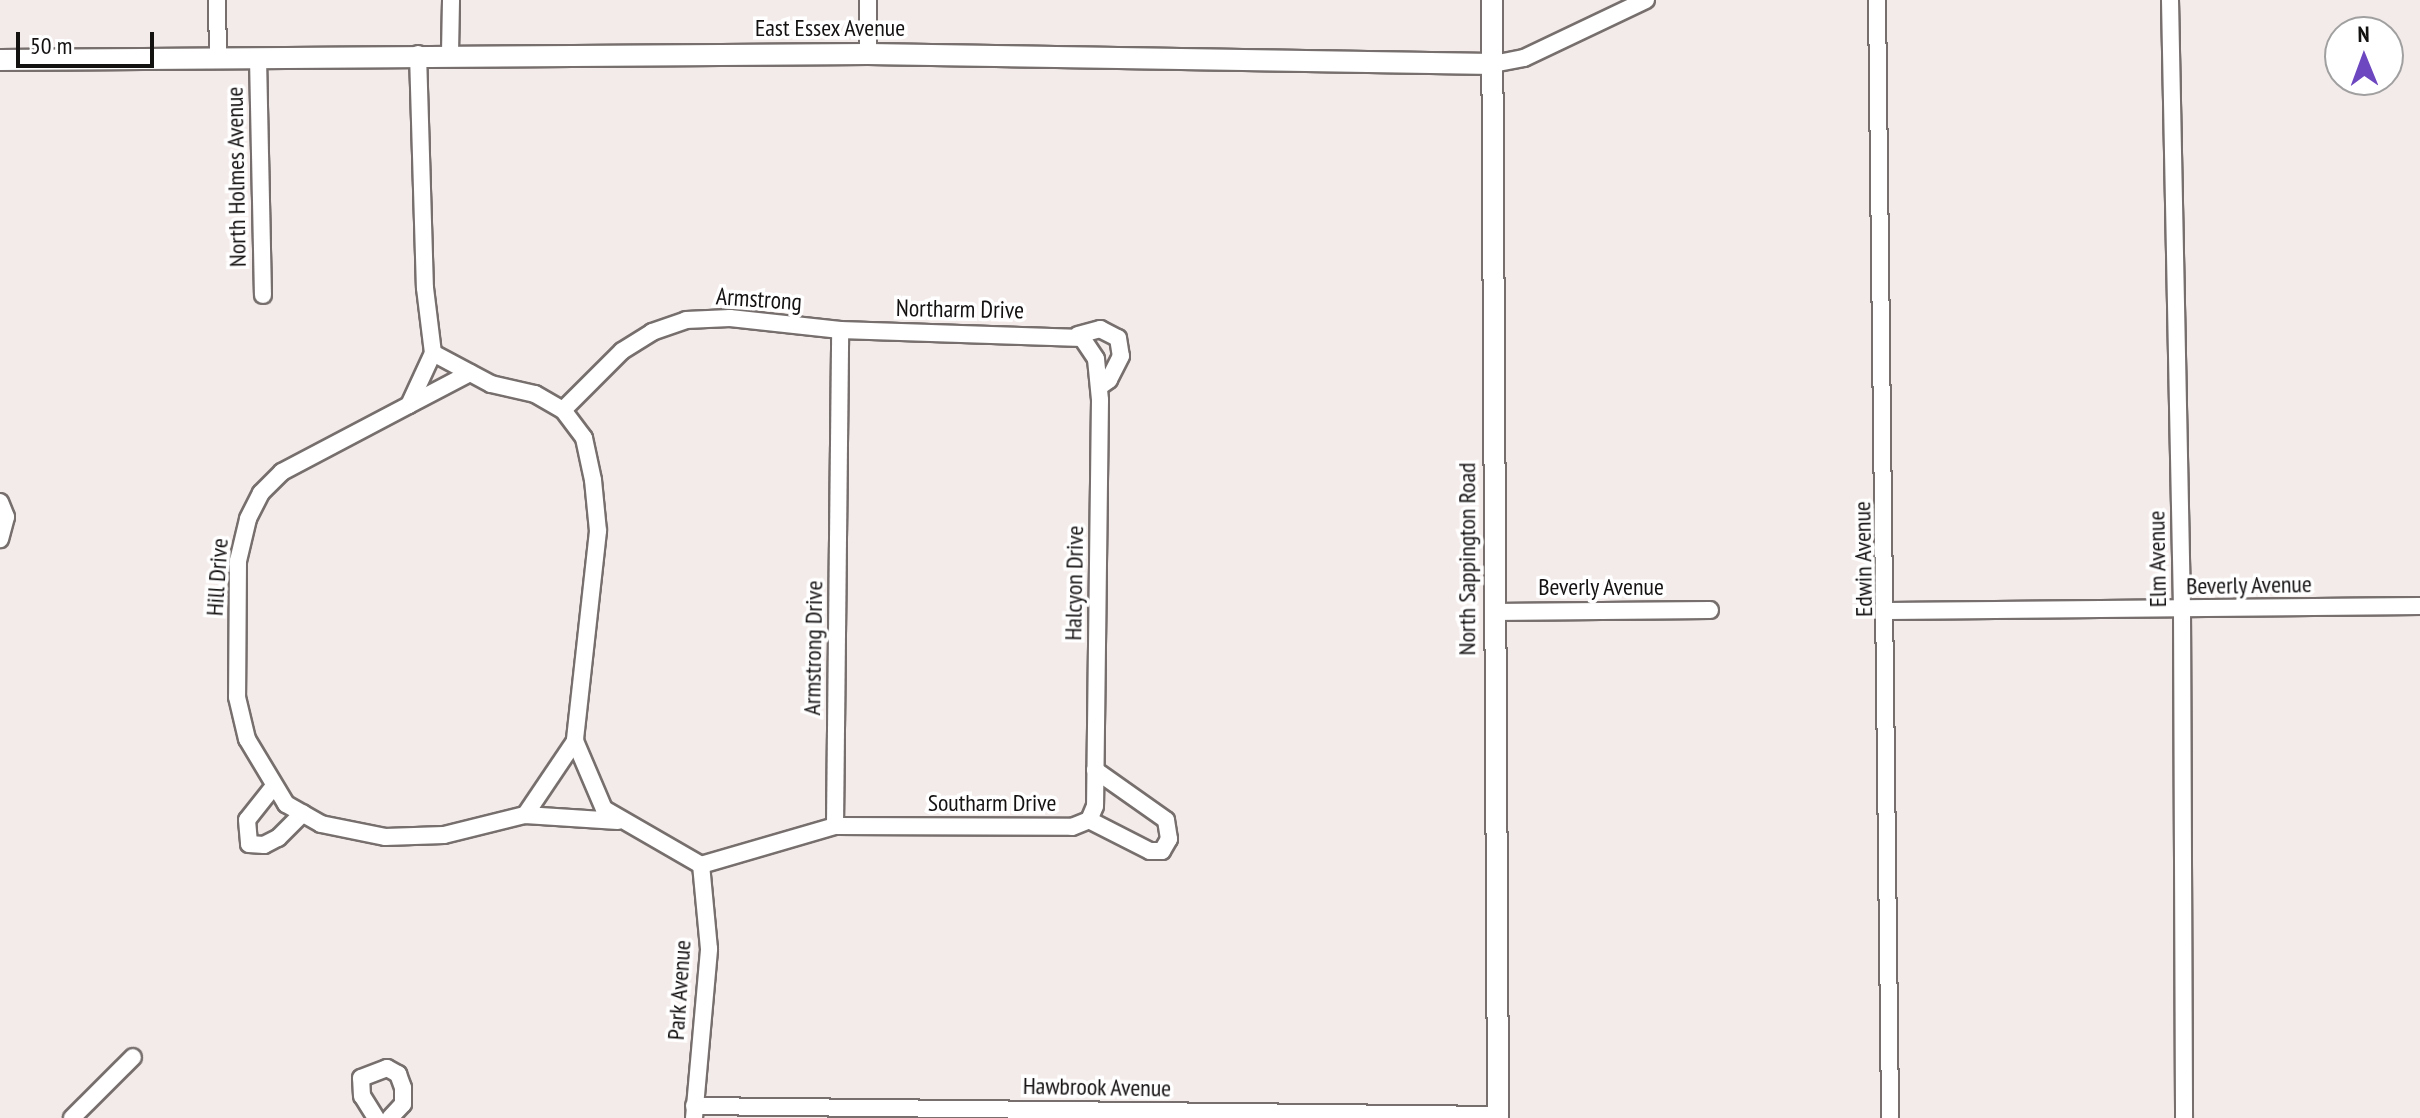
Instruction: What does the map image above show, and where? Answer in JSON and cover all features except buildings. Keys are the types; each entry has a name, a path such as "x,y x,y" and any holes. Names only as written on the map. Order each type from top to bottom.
{"street":[{"path":"217,0 218,57"},
{"path":"450,53 451,0"},
{"path":"868,0 868,54"},
{"name":"North Sappington Road","path":"1492,0 1498,1116"},
{"name":"East Essex Avenue","path":"0,60 450,53 868,54 1493,64 1524,58 1646,0"},
{"name":"Edwin Avenue","path":"1877,0 1888,611 1890,1118"},
{"name":"Elm Avenue","path":"2170,0 2182,610 2184,1118"},
{"path":"409,405 433,353 425,288 418,54"},
{"name":"North Holmes Avenue","path":"258,58 263,295"},
{"name":"Armstrong","path":"563,410 622,351 652,332 686,320 730,318 840,330"},
{"name":"Northarm Drive","path":"840,330 1083,342 1100,329 1118,338 1121,356 1109,380 1099,387"},
{"name":"Armstrong Drive","path":"835,826 840,330"},
{"name":"Halcyon Drive","path":"1083,342 1099,387 1095,770 1089,820"},
{"path":"433,353 491,384 535,394 563,410"},
{"name":"Hill Drive","path":"470,373 282,472 261,493 248,519 238,561 237,697 247,739 286,804 321,824 385,837 444,835 525,815 618,821"},
{"name":"Hill Drive","path":"525,815 575,741 598,531 584,438 563,410"},
{"path":"0,502 6,517 0,539"},
{"name":"Beverly Avenue","path":"1888,611 2420,606"},
{"name":"Beverly Avenue","path":"1493,612 1710,610"},
{"name":"Hill Drive","path":"575,741 604,809 618,821 701,865"},
{"name":"Southarm Drive","path":"835,826 1072,827 1089,820 1150,851 1162,851 1169,839 1166,820 1095,770"},
{"path":"274,786 247,820 249,844 264,845 278,838 303,813"},
{"path":"701,865 835,826"},
{"name":"Park Avenue","path":"694,1112 709,949 701,865"},
{"path":"72,1118 133,1057"},
{"path":"376,1118 362,1096 361,1078 387,1068 398,1074 403,1088 403,1104 390,1118"},
{"name":"Hawbrook Avenue","path":"694,1112 1498,1116"}]}
